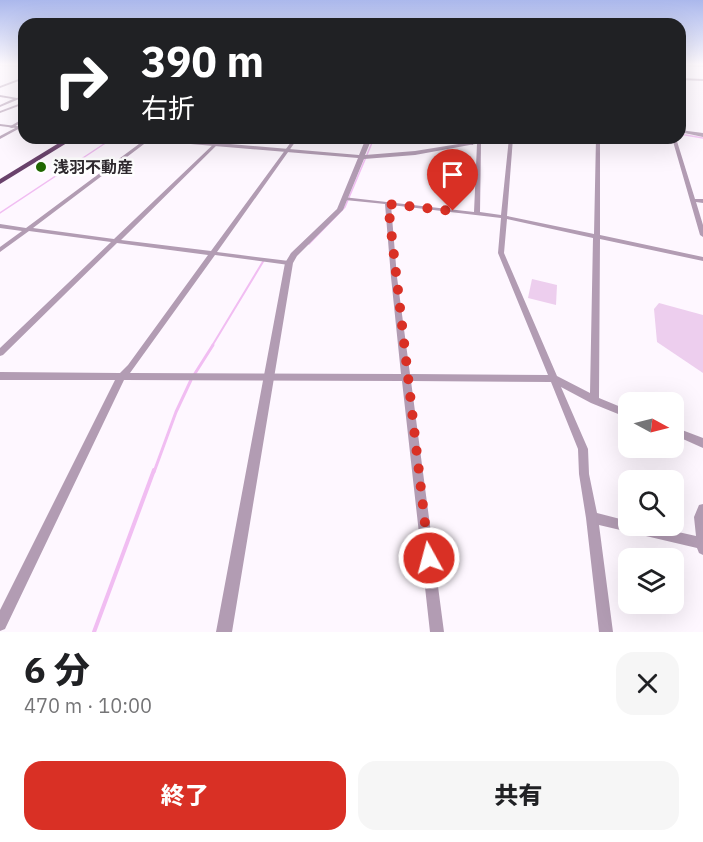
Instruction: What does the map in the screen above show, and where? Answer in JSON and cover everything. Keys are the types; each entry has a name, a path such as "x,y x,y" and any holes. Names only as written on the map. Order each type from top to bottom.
{"highway":[{"path":"0,182 62,144"}],"street":[{"path":"0,96 18,99"},
{"path":"0,106 18,99"},
{"path":"0,111 18,103"},
{"path":"11,126 18,122"},
{"path":"0,125 18,127"},
{"path":"0,138 18,130"},
{"path":"686,132 703,135"},
{"path":"0,250 142,144"},
{"path":"0,354 215,144 362,157 451,144"},
{"path":"0,624 121,377 131,367 292,144"},
{"path":"224,632 289,263 294,255 340,210 367,144"},
{"path":"477,214 478,144"},
{"path":"510,144 501,253 584,449 584,474 592,518 606,632"},
{"path":"594,400 598,144"},
{"path":"676,144 703,235"},
{"path":"345,198 504,217 703,259"},
{"path":"693,200 703,201"},
{"path":"388,204 406,378 438,632"},
{"path":"0,226 289,263"},
{"path":"0,376 555,379 618,410"},
{"path":"684,435 703,443"},
{"path":"592,518 702,546 700,518 703,510"}],"shaded area":[{"path":"532,279 557,285 556,305 528,298"},
{"path":"659,303 703,315 703,373 657,342 654,309"}],"waterway":[{"path":"686,135 703,138"},
{"path":"0,213 104,144"},
{"path":"309,244 345,207 371,144"},
{"path":"212,346 264,260"},
{"path":"194,375 213,345"},
{"path":"154,472 176,412 191,380"},
{"path":"94,632 154,470"}],"place":[{"name":"浅羽不動産","path":"41,167"}],"route":[{"path":"429,558 394,277 388,204 453,211"}]}
